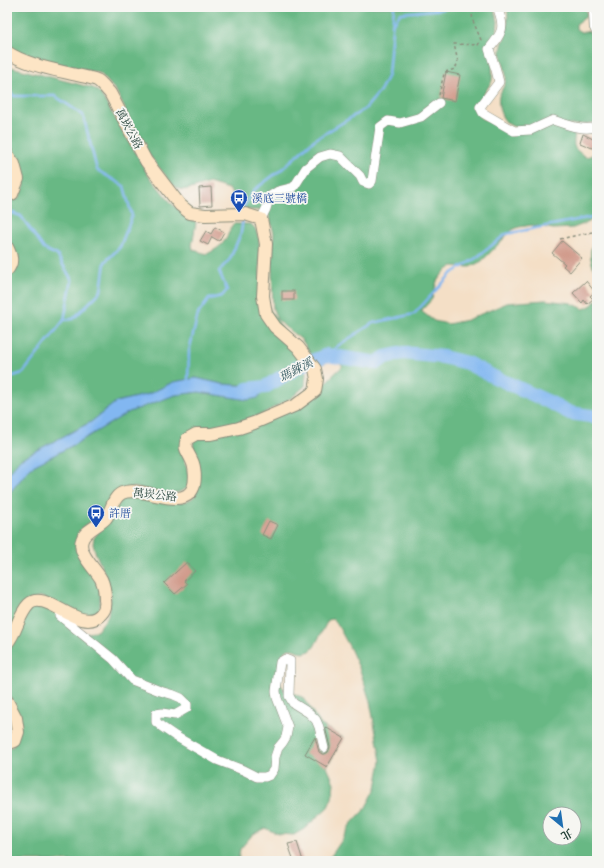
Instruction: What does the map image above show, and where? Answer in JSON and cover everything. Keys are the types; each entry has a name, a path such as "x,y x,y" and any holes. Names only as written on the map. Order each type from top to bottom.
{"street":[{"path":"497,7 502,18 502,30 499,37 488,49 499,82 480,107 483,113 514,131 531,130 553,120 576,128 594,128"},
{"name":"萬崁公路","path":"7,52 15,57 31,63 98,81 110,94 146,161 180,206 190,212 205,215 242,214 261,219 266,244 263,296 266,314 275,327 298,347 315,369 317,379 315,391 296,405 254,423 238,428 211,434 196,434 187,438 185,445 192,461 194,471 193,487 189,494 182,498 164,497 131,491 122,493 115,499 106,518 87,533 82,539 80,545 81,551 102,581 105,593 105,609 100,615 93,619 82,620 51,604 39,601 30,603 22,614 11,639 7,643"},
{"path":"261,219 270,196 278,192 294,188 306,168 320,157 330,154 340,156 360,176 363,182 369,184 372,181 380,128 388,121 400,123 421,117 439,103"},
{"path":"7,154 14,164 18,179 12,194 7,196"},
{"path":"7,247 12,259 10,267 7,270"},
{"path":"62,610 60,616 112,659 132,680 181,698 187,704 187,708 175,715 162,713 156,714 156,722 187,743 217,760 257,777 265,777 270,775 274,769 275,757 278,748 284,742 286,737 288,727 277,698 276,691 280,662 285,659 290,661 289,696 293,703 310,713 316,720 324,748"},
{"path":"7,701 16,718 18,732 15,741 7,744"}],"lane":[{"path":"591,7 592,28 597,38"},
{"path":"594,128 597,120"}],"path":[{"path":"439,103 438,97 442,85 442,78 445,72 455,68 458,62 454,44 478,45 481,40 473,21 471,7"},
{"path":"560,239 597,231"}],"green space":[{"path":"7,7 493,7 498,21 497,31 493,38 492,81 478,103 481,118 514,134 554,123 575,132 574,147 585,157 597,152 597,215 589,222 573,228 553,229 532,225 519,227 512,230 482,261 470,267 453,266 445,271 437,281 432,299 421,311 434,321 448,324 467,320 507,303 545,300 571,303 584,309 592,305 597,299 597,861 325,861 331,856 350,825 365,809 376,788 381,761 370,701 360,670 349,646 333,619 328,620 314,647 310,651 303,653 289,649 284,652 280,665 280,684 285,690 302,697 321,725 344,738 327,767 334,783 332,798 328,807 304,829 294,835 278,834 265,828 253,834 240,849 238,861 7,861 7,747 13,747 17,711 7,691 7,651 14,642 29,610 37,605 43,605 69,620 84,634 97,631 108,616 111,594 106,577 96,554 93,544 94,538 123,498 129,496 179,503 190,500 197,491 197,464 193,447 194,439 315,397 329,379 343,366 334,361 317,364 302,340 277,319 273,309 272,267 274,233 269,215 260,210 240,210 237,207 237,202 229,189 209,183 182,190 175,187 148,154 116,91 100,73 22,55 7,46"},
{"path":"507,7 585,7 587,16 576,24 576,29 581,32 597,31 597,122 576,125 539,125 520,127 508,124 502,116 499,106 499,96 506,79 506,72 501,52 507,29"},
{"path":"7,64 11,67 93,88 100,93 148,175 172,204 187,217 196,222 192,245 193,250 207,254 218,248 226,239 233,224 251,224 255,228 259,239 261,297 300,355 306,373 305,386 291,398 264,413 237,423 214,428 199,429 181,445 190,480 187,488 179,492 164,493 133,487 79,536 100,588 100,610 85,616 39,596 7,636 7,496 31,467 77,443 129,412 175,395 199,392 248,400 252,386 222,384 196,378 173,382 149,394 116,402 91,422 20,459 7,475 7,281 16,269 18,262 7,239 7,202 19,198 24,186 14,156 7,146"},
{"path":"597,235 597,276 591,260 591,251"}],"water":[{"name":"瑪鋉溪","path":"196,378 222,384 265,387 258,398 248,400 199,392 175,395 129,412 77,443 31,467 7,496 7,475 20,459 91,422 116,402 149,394 173,382"}],"building":[{"path":"446,72 460,75 455,101 441,98"},
{"path":"583,134 597,141 597,150 580,143"},
{"path":"211,187 212,205 200,206 199,188"},
{"path":"215,227 224,232 219,241 212,237 208,245 200,241 206,231 211,234"},
{"path":"562,241 582,258 570,272 563,266 565,264 552,253"},
{"path":"586,281 595,292 590,296 593,299 587,304 584,300 582,303 573,293"},
{"path":"282,291 294,291 294,300 282,300"},
{"path":"269,521 278,525 271,539 262,535"},
{"path":"187,562 195,571 184,581 187,584 175,594 164,583"},
{"path":"325,727 344,738 327,767 305,754 315,737 319,752 325,754 328,752 330,747"},
{"path":"297,842 303,861 294,861 288,844"}],"waterway":[{"path":"244,211 244,206 254,190 282,169 314,140 365,109 380,91 388,75 394,7"},
{"path":"392,24 401,13 444,9 447,7"},
{"path":"7,90 14,96 55,96 83,115 97,170 124,186 132,216 120,247 105,262 101,291 73,319 64,320 23,373 7,378"},
{"path":"7,211 21,216 44,249 57,255 72,280 64,320"},
{"path":"327,355 339,345 373,323 414,314 451,274 476,258 506,234 597,216"},
{"path":"188,381 189,351 198,314 209,299 222,296 227,290 219,271 230,259 241,233 243,218"},
{"name":"瑪鋉溪","path":"247,389 265,387 300,366 327,355 377,363 385,357 403,353 443,357 467,363 570,413 597,417"}],"place":[{"name":"溪底三號橋","path":"239,213"},
{"name":"許厝","path":"96,528"}]}
